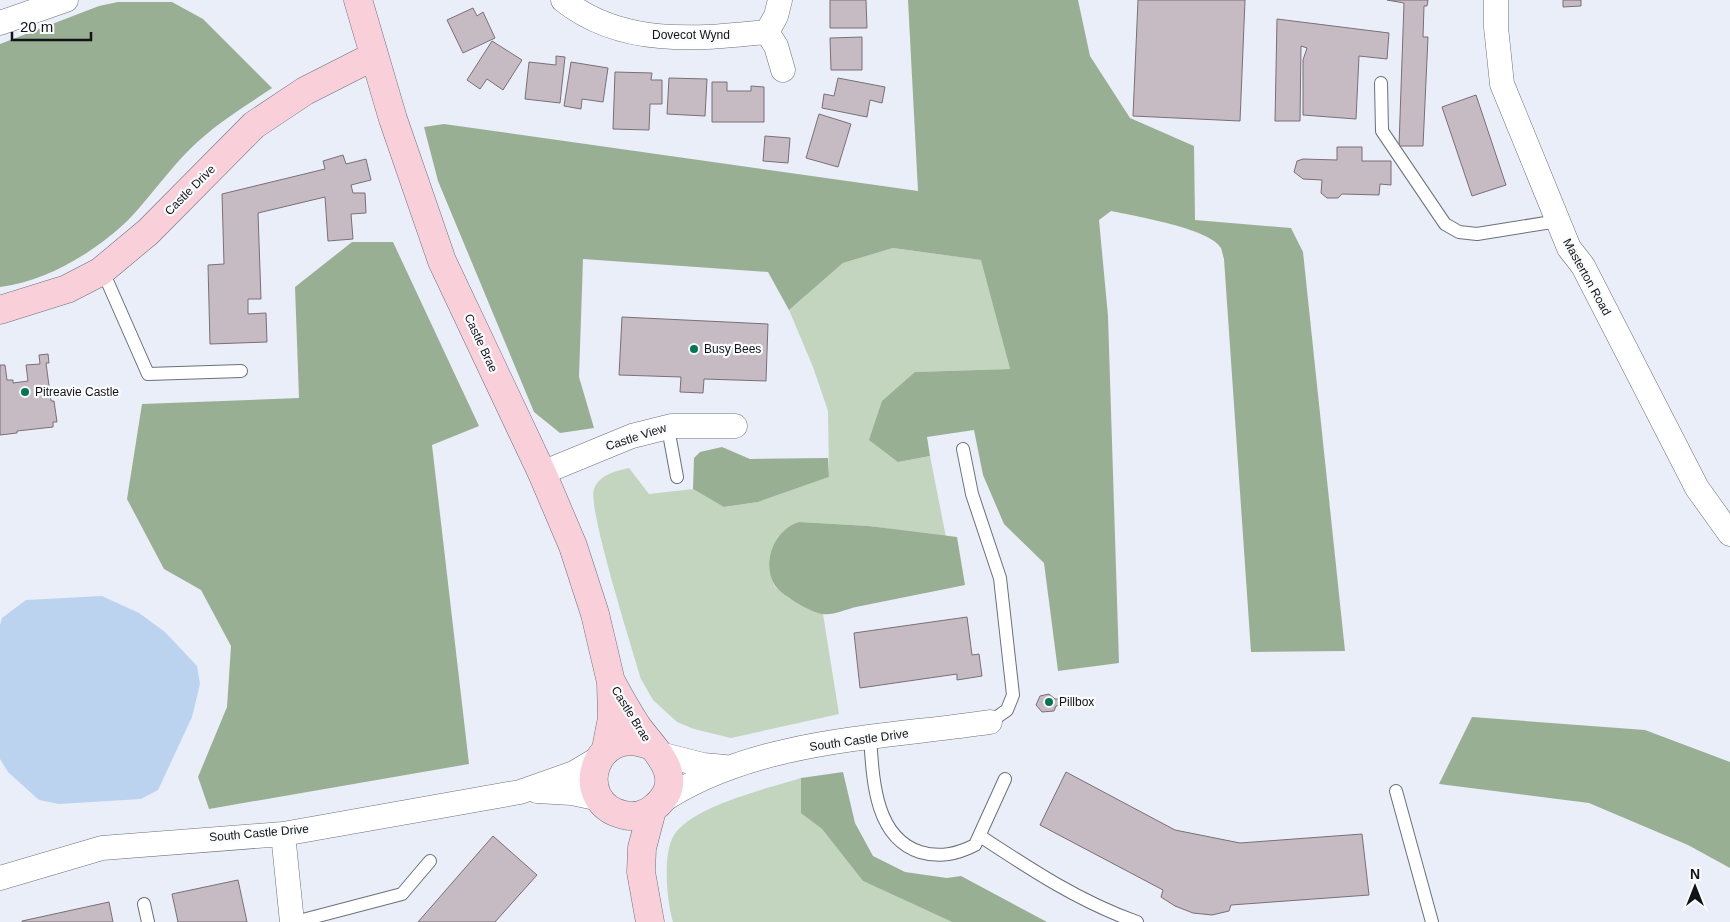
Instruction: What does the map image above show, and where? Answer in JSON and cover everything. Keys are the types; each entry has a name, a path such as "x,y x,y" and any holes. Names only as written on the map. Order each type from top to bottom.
{"street":[{"path":"0,23 66,0"},
{"name":"Castle Brae","path":"358,0 374,56 442,261 542,473 573,546 595,614 611,682 612,718 602,754 594,769 593,781 604,804 621,828 641,872"},
{"name":"Dovecot Wynd","path":"563,0 578,12 597,21 641,35 668,38 767,32"},
{"path":"780,0 776,16 767,32 776,46 783,70"},
{"name":"Masterton Road","path":"1496,0 1496,27 1502,84 1569,248 1583,266 1698,488 1730,534"},
{"name":"Castle Drive","path":"0,310 67,290 100,272 148,232 254,125 305,91 374,56"},
{"name":"Castle View","path":"542,473 632,436 668,428 735,426"},
{"name":"Castle Brae","path":"611,682 666,764 669,776 667,789 657,806 642,848 641,872 650,922"},
{"name":"South Castle Drive","path":"657,806 686,786 729,767 803,748 870,737 990,722"},
{"name":"Castle Brae","path":"602,754 616,743 628,740 640,741 656,750"},
{"name":"South Castle Drive","path":"656,750 702,765 729,767"},
{"name":"South Castle Drive","path":"0,878 102,848 283,834 520,792 574,773 602,754"},
{"name":"South Castle Drive","path":"520,792 572,793 604,804"},
{"path":"604,804 614,812 627,816 640,815 657,806"},
{"path":"283,834 293,922"}],"lane":[{"path":"1381,83 1382,130 1445,224 1459,232 1477,234 1558,221"},
{"path":"100,272 108,283 148,374 241,371"},
{"path":"668,428 677,477"},
{"path":"963,449 972,494 1000,578 1013,695 1007,710 990,722"},
{"path":"870,737 873,777 880,809 892,835 908,848 930,855 957,854 975,845 1004,778"},
{"path":"1396,791 1432,922"},
{"path":"980,836 1054,884 1113,914 1138,922"},
{"path":"293,922 402,894 430,861"},
{"path":"144,904 148,922"}],"green space":[{"path":"908,0 1078,0 1090,56 1130,118 1194,146 1195,220 1291,228 1303,252 1345,651 1251,652 1224,259 1221,248 1214,241 1202,234 1187,229 1111,211 1099,220 1108,316 1119,663 1058,671 1044,563 1004,524 983,475 974,430 927,437 930,456 898,462 869,440 882,401 915,372 1010,369 981,260 893,248 843,263 789,310 768,272 583,259 579,377 594,428 560,433 534,412 438,181 424,127 444,124 918,191"},
{"path":"118,2 172,2 203,19 272,88 199,140 132,216 104,241 72,262 54,271 18,284 0,287 0,44 99,6"},
{"path":"352,242 393,242 479,426 432,445 469,764 209,809 198,777 227,707 231,646 201,590 164,569 127,499 142,404 299,398 295,287"},
{"path":"893,248 982,260 1010,369 915,372 898,462 930,456 946,537 869,526 799,522 772,553 770,571 774,586 789,598 823,614 839,714 731,738 694,729 677,722 653,700 641,679 597,522 594,489 604,477 629,468 649,494 693,489 725,507 758,502 829,477 828,411 813,367 789,310 843,263"},
{"path":"722,447 750,459 828,458 829,477 758,502 724,507 693,489 694,458 700,452"},
{"path":"799,522 869,526 957,537 965,585 835,613 817,613 782,593 774,584 769,566 770,557 777,539 790,526"},
{"path":"1472,717 1645,730 1730,762 1730,868 1688,845 1589,803 1439,784"},
{"path":"843,772 855,823 873,856 905,872 947,878 961,876 1047,922 952,922 863,881 822,829 801,813 801,778"},
{"path":"801,778 802,813 822,829 863,881 952,922 673,922 669,903 667,866 670,843 674,835 683,825 697,815 714,807 732,799"}],"water":[{"path":"102,596 139,613 165,632 197,666 200,684 192,717 158,790 141,799 59,804 39,800 8,772 0,759 0,625 2,618 26,600"}],"building":[{"path":"830,0 866,0 867,28 830,28"},
{"path":"1138,0 1245,0 1240,121 1133,116"},
{"path":"1387,0 1428,0 1427,6 1424,6 1423,37 1428,37 1423,146 1399,146 1404,3"},
{"path":"1563,0 1581,0 1581,6 1563,7"},
{"path":"473,8 477,16 483,12 495,38 463,53 447,20"},
{"path":"1277,19 1389,33 1387,59 1359,56 1356,119 1303,115 1303,60 1307,48 1301,46 1300,121 1275,121"},
{"path":"862,37 862,70 831,70 830,38"},
{"path":"492,41 522,60 503,90 487,79 480,89 467,80"},
{"path":"556,56 565,57 560,103 525,99 529,62 556,65"},
{"path":"571,62 608,68 603,102 582,99 581,109 564,106"},
{"path":"615,72 652,73 651,80 662,80 662,104 650,104 649,130 613,129"},
{"path":"669,78 707,79 705,116 667,114"},
{"path":"838,78 885,87 882,103 870,100 867,117 822,108 824,94 834,96"},
{"path":"712,82 727,82 727,91 751,91 751,86 764,87 764,122 712,122"},
{"path":"1476,95 1506,185 1472,196 1442,107"},
{"path":"819,114 851,124 838,167 806,158"},
{"path":"765,136 790,138 788,163 763,161"},
{"path":"1337,147 1362,147 1362,161 1391,161 1391,185 1380,184 1379,195 1342,194 1338,198 1327,198 1321,193 1322,180 1303,179 1294,172 1297,161 1303,159 1337,160"},
{"path":"343,155 346,164 366,159 371,180 351,185 353,193 365,193 366,213 351,214 353,239 328,241 325,197 258,213 261,299 248,299 248,314 266,313 267,342 210,344 208,265 224,264 222,194 325,169 323,161"},
{"name":"Busy Bees","path":"622,317 768,324 766,381 704,379 703,393 680,392 681,377 619,375"},
{"name":"Pitreavie Castle","path":"48,354 49,363 46,363 51,401 54,401 57,422 53,422 53,427 0,435 0,365 5,365 7,380 13,380 13,383 28,381 26,365 40,364 39,355"},
{"path":"967,617 972,655 979,654 982,676 957,680 957,674 860,688 854,633"},
{"name":"Pillbox","path":"1049,694 1055,699 1061,699 1061,705 1056,706 1054,711 1042,712 1036,705 1040,696"},
{"path":"1066,772 1175,830 1240,843 1362,834 1369,895 1231,905 1229,911 1212,915 1193,913 1175,906 1161,897 1163,890 1040,825"},
{"path":"493,836 537,875 495,922 418,922"},
{"path":"238,880 247,922 178,922 172,894"},
{"path":"109,902 113,922 22,922 22,921"}],"place":[{"name":"Busy Bees","path":"694,349"},
{"name":"Pitreavie Castle","path":"25,392"},
{"name":"Pillbox","path":"1049,702"}]}
